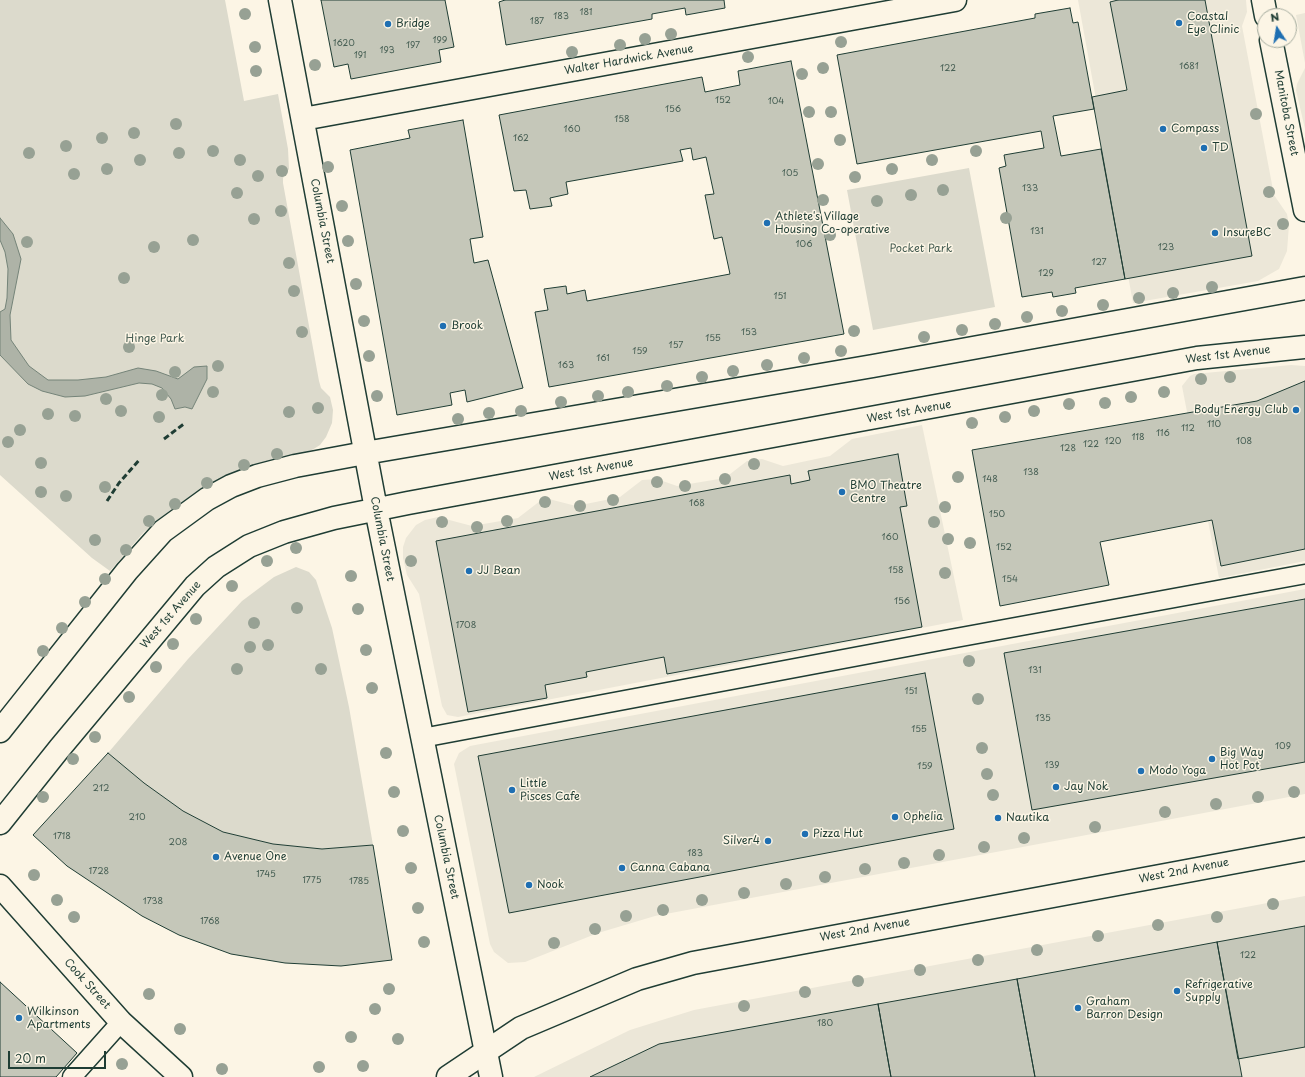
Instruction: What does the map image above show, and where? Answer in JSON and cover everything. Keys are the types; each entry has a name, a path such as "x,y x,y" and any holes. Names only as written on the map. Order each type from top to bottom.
{"street":[{"name":"Columbia Street","path":"280,0 365,453 491,1077"},
{"name":"Walter Hardwick Avenue","path":"303,119 955,0"},
{"name":"Manitoba Street","path":"1273,48 1305,210"},
{"path":"0,731 127,570 163,531 207,499 231,486 257,476 295,466 365,453 865,368 1305,288"},
{"name":"West 1st Avenue","path":"0,823 59,749 195,586 216,567 249,546 284,532 334,518 376,509 1197,358 1305,347"},
{"name":"West 2nd Avenue","path":"448,1077 521,1028 637,979 693,963 1305,849"},
{"name":"Cook Street","path":"0,886 121,1022 181,1077"}],"lane":[{"path":"422,738 1305,574"},
{"path":"72,1077 121,1022"}],"shaded area":[{"name":"Compass","path":"1078,0 1246,0 1247,12 1242,26 1274,195 1287,214 1289,225 1287,251 1279,269 1258,281 1133,303"},
{"path":"1305,13 1305,63 1297,20 1297,15"},
{"path":"1305,68 1305,129 1296,90 1297,84"},
{"path":"0,218 13,234 21,259 10,315 11,340 29,366 48,380 78,380 106,377 138,368 156,371 178,379 194,367 207,366 207,379 192,409 185,407 175,409 171,399 162,388 152,384 139,383 85,396 65,397 42,391 28,384 0,355 0,312 5,309 8,269 5,252 0,240"},
{"path":"1291,365 1305,366 1305,561 1219,578 1182,386 1190,376 1194,374"},
{"path":"922,425 963,620 458,717 447,715 442,706 419,594 407,575 403,558 403,547 406,538 416,525 425,520 438,517 472,526 518,518 540,501 549,499 576,506 620,497 642,480 657,479 677,486 725,478 747,461 762,459 783,466 830,456 852,439"},
{"path":"1305,589 1305,794 655,916 598,933 525,962 508,963 494,952 490,944 454,764 459,753 470,746"},
{"path":"1305,896 1305,1077 534,1077 630,1030 694,1010"}],"green space":[{"name":"Hinge Park","path":"0,0 225,0 244,101 278,94 288,149 289,169 283,178 283,183 319,381 321,388 330,397 333,410 332,423 326,437 320,445 312,450 263,463 226,476 199,491 169,511 144,532 110,571 92,558 0,475"},
{"name":"Pocket Park","path":"969,168 995,307 873,330 847,190"},
{"path":"296,567 309,572 316,580 332,628 349,707 373,845 322,849 273,844 223,832 183,811 144,783 108,753 188,659 242,601 274,577"}],"building":[{"name":"Bridge","path":"321,0 445,0 454,47 439,50 441,62 351,79 348,64 334,67"},
{"path":"505,0 724,0 725,8 686,15 685,8 652,14 652,19 506,45 499,2"},
{"name":"Compass","path":"1118,0 1205,0 1252,256 1125,279 1092,97 1127,90 1110,2"},
{"path":"1070,8 1073,23 1078,22 1094,109 1053,116 1061,156 1101,149 1125,279 1075,288 1076,293 1053,297 1052,292 1022,297 999,168 1006,166 1004,155 1044,148 1041,131 857,164 837,55 1035,18 1035,14"},
{"name":"Athlete's Village Housing Co-operative","path":"791,61 844,334 549,387 535,312 548,310 544,289 566,286 567,294 585,290 587,301 730,274 722,237 714,239 705,195 714,194 706,157 693,160 691,148 680,150 683,161 566,182 568,194 550,198 552,206 530,209 526,190 514,191 499,115 702,77 705,92 740,85 738,71"},
{"name":"Brook","path":"463,120 483,237 470,239 474,263 488,260 523,388 467,402 465,390 450,393 452,405 397,415 350,150 410,138 408,130"},
{"path":"1305,381 1305,549 1221,566 1212,520 1100,542 1109,585 1000,606 972,450 1257,401"},
{"path":"898,454 907,506 900,507 922,627 667,674 664,657 586,672 587,677 545,685 547,698 468,712 436,541 790,475 791,484 810,480 808,471"},
{"path":"1305,599 1305,762 1032,810 1004,653"},
{"path":"925,673 954,829 509,913 478,756"},
{"name":"Avenue One","path":"108,753 144,783 183,811 223,832 273,844 322,849 373,845 392,960 341,966 285,963 231,954 179,935 142,916 67,866 33,835"},
{"path":"1305,926 1305,1047 1238,1059 1217,942"},
{"path":"1217,942 1242,1077 1035,1077 1017,979"},
{"path":"1017,979 1035,1077 891,1077 878,1004"},
{"name":"Wilkinson Apartments","path":"0,982 77,1053 56,1077 0,1077"},
{"path":"878,1004 891,1077 590,1077 659,1044"}],"railway":[{"path":"164,439 185,423"},
{"path":"107,501 119,483 140,459"}],"place":[{"name":"Coastal Eye Clinic","path":"1179,23"},
{"name":"Bridge","path":"388,24"},
{"name":"Compass","path":"1163,129"},
{"name":"TD","path":"1204,148"},
{"name":"Athlete's Village Housing Co-operative","path":"767,223"},
{"name":"InsureBC","path":"1215,233"},
{"name":"Brook","path":"443,326"},
{"name":"Body Energy Club","path":"1296,410"},
{"name":"BMO Theatre Centre","path":"842,492"},
{"name":"JJ Bean","path":"469,571"},
{"name":"Big Way Hot Pot","path":"1212,759"},
{"name":"Modo Yoga","path":"1141,771"},
{"name":"Jay Nok","path":"1056,787"},
{"name":"Little Pisces Cafe","path":"512,790"},
{"name":"Ophelia","path":"895,817"},
{"name":"Nautika","path":"998,818"},
{"name":"Pizza Hut","path":"805,834"},
{"name":"Silver4","path":"768,841"},
{"name":"Avenue One","path":"216,857"},
{"name":"Canna Cabana","path":"622,868"},
{"name":"Nook","path":"529,885"},
{"name":"Refrigerative Supply","path":"1177,991"},
{"name":"Graham Barron Design","path":"1078,1008"},
{"name":"Wilkinson Apartments","path":"19,1018"}]}
